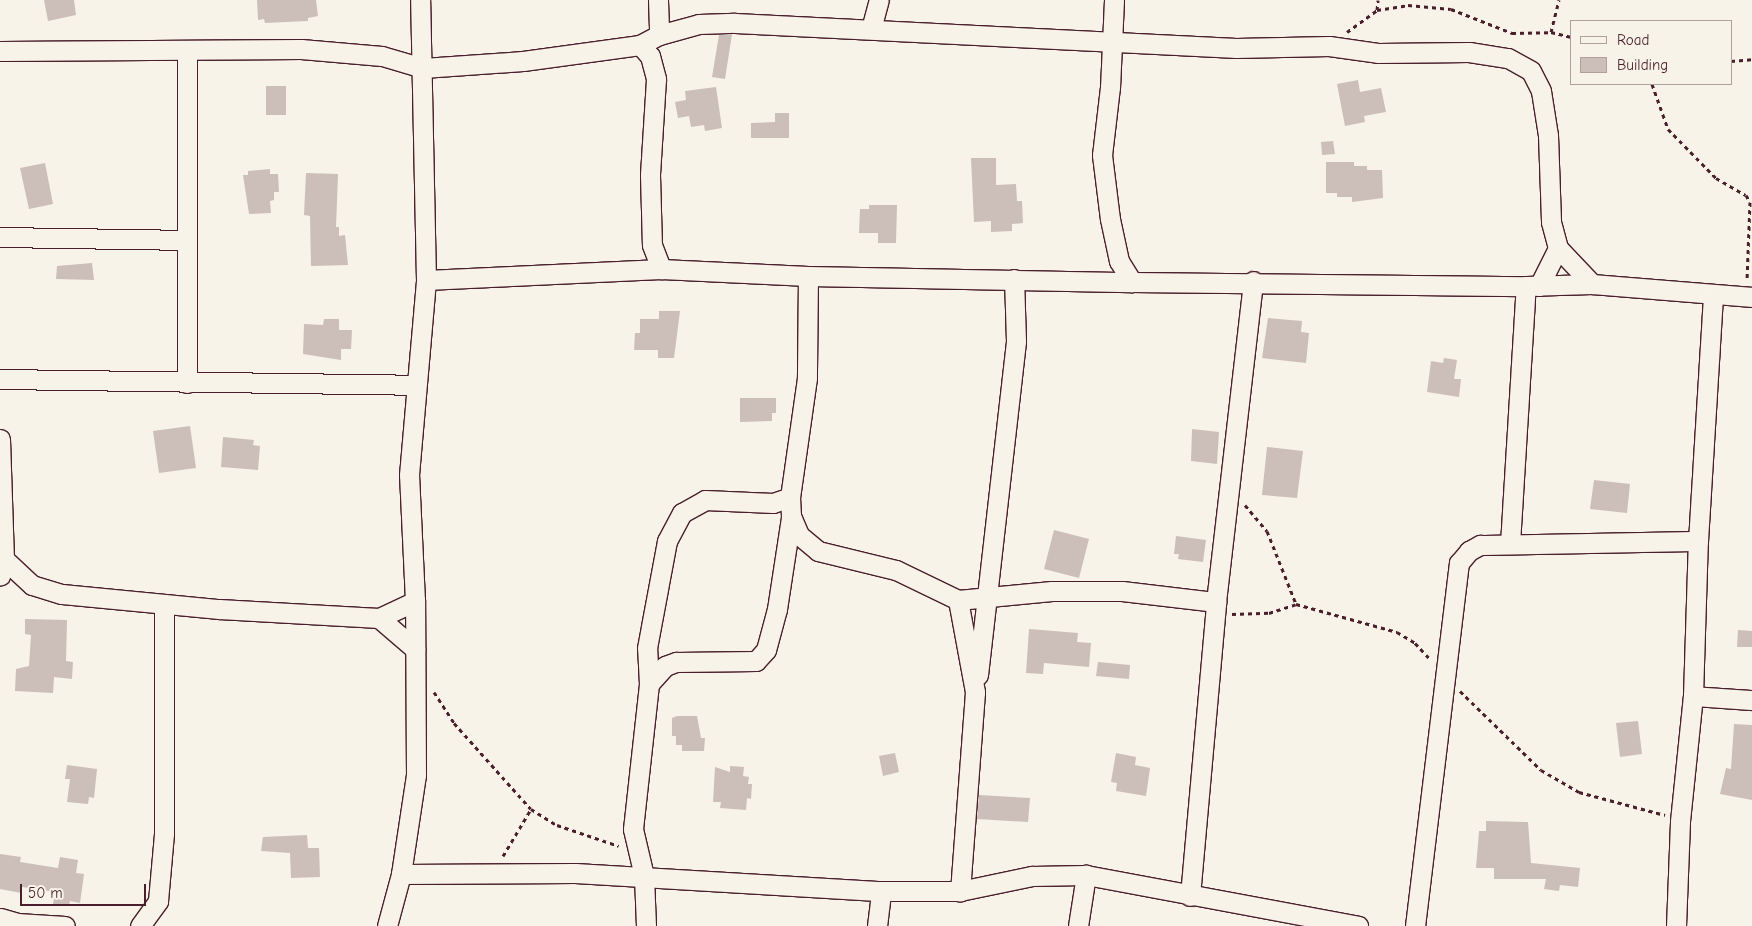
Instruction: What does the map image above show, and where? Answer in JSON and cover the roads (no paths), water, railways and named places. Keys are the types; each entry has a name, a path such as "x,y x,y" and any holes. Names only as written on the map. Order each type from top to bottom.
{"street":[{"path":"387,926 401,874 416,775 415,602 409,475 426,280 423,68 420,0"},
{"path":"658,0 659,35"},
{"path":"870,29 879,0"},
{"path":"1114,0 1110,40 1110,87 1102,155 1110,219 1119,261 1132,282"},
{"path":"0,51 301,49 382,56 423,68 523,61 640,45 659,35 699,24 717,24 1110,40 1236,48 1329,46 1378,53 1469,52 1508,58 1531,71 1541,91 1548,135 1552,222 1558,248 1592,284"},
{"path":"640,45 650,56 656,79 650,175 652,245 661,269"},
{"path":"187,50 187,383"},
{"path":"0,237 187,240"},
{"path":"1510,544 1532,286 1558,248"},
{"path":"426,280 661,269 808,276 1132,282 1252,281 1532,286 1592,284 1713,296 1749,297"},
{"path":"649,684 665,666 676,662 756,661 766,650 777,609 791,516 790,497 807,378 808,276"},
{"path":"960,891 975,692 1016,341 1014,279"},
{"path":"1190,896 1216,602 1252,281"},
{"path":"1676,926 1680,821 1693,696 1698,541 1713,296"},
{"path":"0,379 416,385"},
{"path":"0,439 2,568 32,585 62,594 164,604 379,618 415,602"},
{"path":"646,926 644,876 636,852 634,820 649,684 646,648 667,541 682,513 705,500 773,503 790,497"},
{"path":"791,516 799,535 818,551 896,570 958,600 987,599 1014,593 1113,590 1216,602"},
{"path":"1415,926 1459,563 1469,551 1480,545 1698,541"},
{"path":"958,600 975,692"},
{"path":"140,926 158,901 164,834 164,604"},
{"path":"379,618 415,657"},
{"path":"1693,696 1752,700"},
{"path":"401,874 494,872 644,876 881,891 960,891 1032,876 1086,876 1358,926"},
{"path":"1078,926 1086,876"},
{"path":"877,926 881,891"},
{"path":"0,918 65,926"}]}
